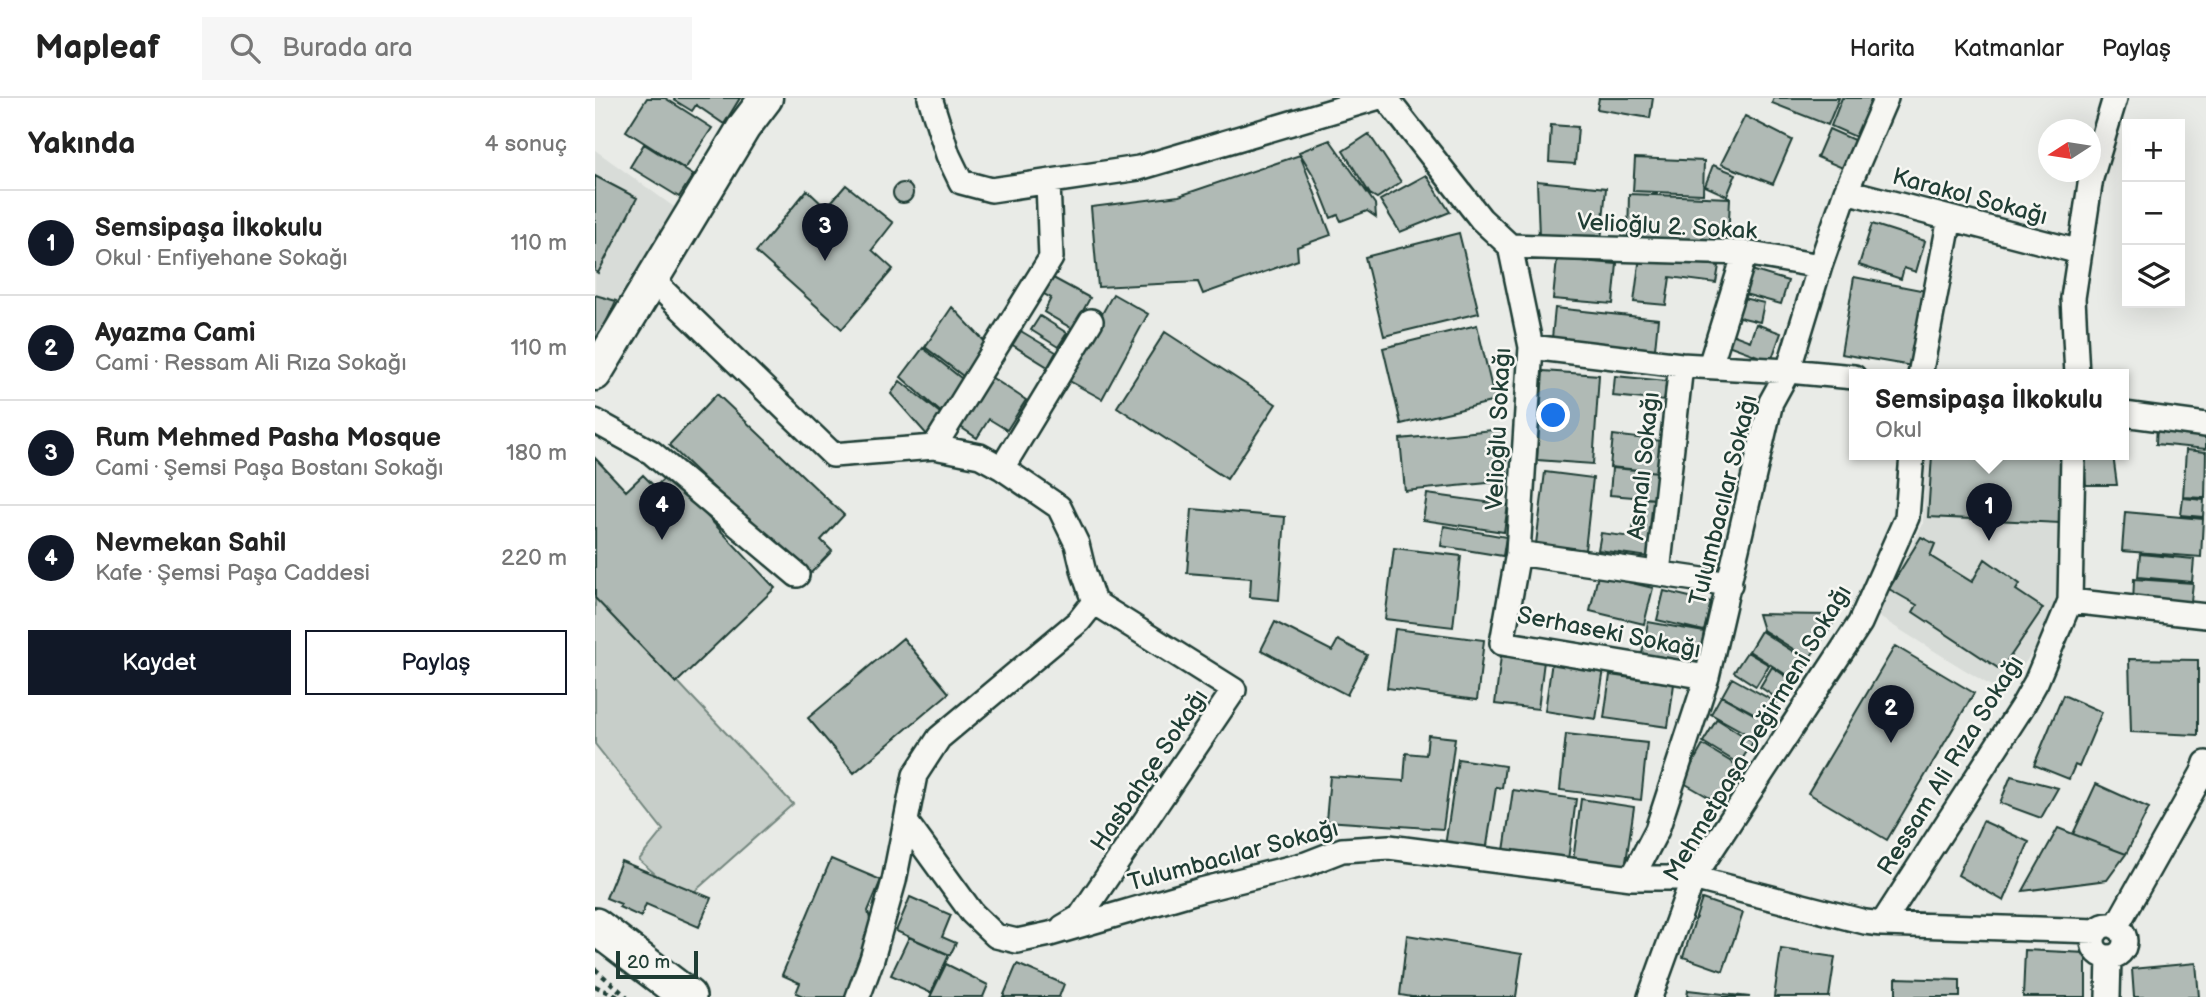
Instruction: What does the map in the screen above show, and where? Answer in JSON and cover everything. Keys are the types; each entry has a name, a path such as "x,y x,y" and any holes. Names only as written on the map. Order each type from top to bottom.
{"main road":[{"path":"595,926 688,997"},
{"path":"595,950 650,997"}],"street":[{"path":"595,374 744,127 767,98"},
{"path":"930,98 948,155 961,182 991,190 1139,168 1376,98"},
{"path":"1386,98 1481,219 1510,246"},
{"name":"Tulumbacılar Sokağı","path":"1632,878 1657,831 1707,677 1771,401 1788,371 1846,191 1886,98"},
{"path":"2077,369 2073,298 2091,178 2115,98"},
{"path":"934,447 1051,258 1048,183"},
{"name":"Karakol Sokağı","path":"1846,191 2080,252"},
{"path":"1921,369 1950,218"},
{"name":"Velioğlu 2. Sokak","path":"1510,246 1745,253 1820,266"},
{"name":"Velioğlu Sokağı","path":"1510,246 1531,347 1518,553"},
{"path":"1710,366 1745,253"},
{"path":"651,279 833,455 934,447 980,456 1059,507 1077,544 1094,602 1079,621 939,738 915,775 894,881 857,997"},
{"path":"1002,468 1091,321"},
{"path":"1531,347 1681,365 1849,377"},
{"name":"Asmalı Sokağı","path":"1658,572 1681,365"},
{"path":"2129,415 2206,425"},
{"path":"595,421 651,452 797,575"},
{"name":"Mehmetpaşa Değirmeni Sokağı","path":"1650,997 1693,878 1860,623 1907,517 1912,460"},
{"path":"2073,460 2070,601 2206,616"},
{"path":"1518,553 1730,584"},
{"name":"Serhaseki Sokağı","path":"1518,553 1502,643 1707,677"},
{"name":"Ressam Ali Rıza Sokağı","path":"1882,924 2022,707 2036,682 2070,601"},
{"name":"Hasbahçe Sokağı","path":"1050,934 1080,917 1234,690 1094,602"},
{"path":"2106,929 2206,763"},
{"name":"Tulumbacılar Sokağı","path":"906,822 972,913 996,936 1017,941 1306,864 1342,850 1389,847 1632,878 1693,878"},
{"path":"1693,878 1865,922 2106,929 2123,934 2124,945 2118,954 2109,957 2108,997"}],"path":[{"path":"595,969 627,997"},
{"path":"595,986 618,997"}],"shaded area":[{"path":"595,150 674,207 595,339"},
{"path":"1926,460 2066,460 2058,614 2004,694 1876,615 1923,524"},
{"path":"595,594 793,804 685,900 639,860 663,830 595,744"}],"building":[{"path":"647,98 665,98 712,128 685,169 626,131"},
{"path":"740,98 724,124 696,105 692,111 674,100"},
{"path":"1599,98 1653,98 1650,118 1597,109"},
{"path":"1774,98 1839,98 1828,125 1772,103"},
{"path":"1842,98 1882,98 1865,141 1831,126"},
{"path":"1745,116 1792,140 1773,184 1721,164"},
{"path":"1551,125 1578,127 1575,164 1549,162"},
{"path":"1829,129 1863,144 1852,172 1817,157"},
{"path":"1369,134 1401,182 1377,198 1370,194 1343,151"},
{"path":"1330,140 1375,204 1376,217 1367,211 1341,221 1338,215 1331,218 1315,178 1299,152"},
{"path":"644,144 693,175 679,197 630,167"},
{"path":"1300,155 1331,235 1297,247 1298,260 1203,294 1198,282 1098,287 1091,207 1179,196"},
{"path":"1635,158 1704,161 1703,194 1633,191"},
{"path":"1713,165 1736,174 1727,196 1705,186"},
{"path":"1426,175 1450,212 1400,232 1380,200"},
{"path":"595,176 637,198 598,273 595,271"},
{"path":"1537,181 1606,188 1601,241 1539,236"},
{"path":"903,183 910,186 913,193 910,200 903,203 896,200 893,193 896,186"},
{"path":"846,185 893,223 872,250 893,269 842,329 756,252 807,190 826,208"},
{"path":"1629,194 1730,198 1728,243 1628,239"},
{"path":"1872,224 1925,241 1916,272 1904,268 1901,279 1859,265"},
{"path":"1459,233 1479,313 1384,336 1365,257"},
{"path":"1640,256 1719,266 1716,283 1670,277 1666,305 1634,302"},
{"path":"1557,259 1617,264 1613,304 1553,299"},
{"path":"1748,269 1788,281 1781,304 1741,293"},
{"path":"1044,273 1090,298 1073,329 1044,312 1051,298 1035,289"},
{"path":"1854,277 1931,292 1918,367 1841,354"},
{"path":"1113,294 1148,314 1102,399 1066,379"},
{"path":"595,295 616,301 595,347"},
{"path":"1739,297 1764,303 1760,322 1735,316"},
{"path":"952,307 990,347 967,379 925,347"},
{"path":"1555,308 1658,319 1655,349 1552,338"},
{"path":"1040,316 1067,333 1058,347 1031,330"},
{"path":"1756,324 1781,333 1771,361 1725,344 1729,333 1750,341"},
{"path":"1477,325 1495,401 1401,424 1383,348"},
{"path":"1014,327 1056,352 1048,367 1006,341"},
{"path":"1165,332 1276,404 1227,479 1117,407"},
{"path":"923,348 966,382 944,415 901,377"},
{"path":"1543,371 1599,375 1593,464 1537,460"},
{"path":"988,375 1026,400 1007,430 989,419 977,438 956,424"},
{"path":"1615,376 1666,381 1665,401 1613,396"},
{"path":"900,381 945,417 928,436 891,394"},
{"path":"717,394 844,515 821,540 832,551 807,577 669,445"},
{"path":"2157,424 2206,428 2206,449 2156,444"},
{"path":"1503,429 1508,481 1405,491 1400,439"},
{"path":"1613,435 1662,441 1659,472 1610,467"},
{"path":"2186,450 2206,452 2205,498 2183,497"},
{"path":"595,458 626,491 643,475 655,487 668,475 775,588 676,683 595,598"},
{"path":"1932,460 2064,460 2060,523 1928,517"},
{"path":"2084,460 2114,460 2117,485 2086,485"},
{"path":"1612,468 1659,472 1657,499 1610,495"},
{"path":"1545,472 1593,478 1585,550 1536,544"},
{"path":"1427,494 1508,505 1504,532 1423,520"},
{"path":"1637,498 1657,499 1649,557 1598,550 1601,533 1632,537"},
{"path":"2183,498 2204,500 2203,517 2181,515"},
{"path":"1192,509 1285,517 1279,600 1250,597 1251,578 1187,573"},
{"path":"2125,512 2203,519 2201,557 2122,551"},
{"path":"1444,526 1506,537 1503,556 1441,546"},
{"path":"1921,537 1935,544 1930,556 1972,582 1985,559 2020,584 2016,590 2043,608 2001,670 1913,612 1917,605 1889,589"},
{"path":"1394,548 1461,556 1453,627 1385,619"},
{"path":"2140,554 2194,559 2192,582 2138,577"},
{"path":"1598,575 1653,588 1644,624 1590,611"},
{"path":"2134,579 2193,583 2190,610 2133,605"},
{"path":"1664,591 1711,602 1704,631 1657,620"},
{"path":"1758,614 1834,615 1836,619 1809,659 1763,630"},
{"path":"1275,622 1332,651 1338,640 1367,655 1347,695 1261,650"},
{"path":"1648,622 1704,632 1698,669 1641,659"},
{"path":"1395,629 1484,640 1477,700 1387,688"},
{"path":"1761,631 1808,661 1796,681 1749,651"},
{"path":"903,638 949,693 854,773 808,718"},
{"path":"1895,646 1974,693 1887,840 1808,793"},
{"path":"1747,652 1769,665 1756,686 1734,672"},
{"path":"1501,656 1544,661 1538,709 1495,704"},
{"path":"2129,659 2198,660 2198,735 2131,732"},
{"path":"1552,661 1604,669 1596,719 1545,711"},
{"path":"1772,667 1796,683 1784,703 1760,687"},
{"path":"1610,675 1674,684 1668,727 1604,718"},
{"path":"1732,678 1777,703 1768,721 1722,696"},
{"path":"2063,695 2102,712 2079,767 2075,765 2069,779 2034,765"},
{"path":"1721,696 1766,721 1756,739 1711,714"},
{"path":"1717,719 1753,742 1739,764 1703,742"},
{"path":"1566,734 1647,743 1641,800 1560,790"},
{"path":"1428,735 1455,738 1443,829 1326,821 1330,776 1404,781 1406,753 1426,755"},
{"path":"1703,745 1738,766 1717,802 1682,782"},
{"path":"1458,759 1505,766 1502,788 1496,787 1486,852 1445,846"},
{"path":"2011,776 2058,788 2041,818 2000,803"},
{"path":"2096,784 2149,808 2126,854 2073,834"},
{"path":"1513,790 1576,799 1568,860 1504,851"},
{"path":"1581,799 1634,807 1625,869 1573,861"},
{"path":"1983,821 2029,842 2004,901 1958,875"},
{"path":"2058,828 2126,854 2107,880 2023,891"},
{"path":"831,859 881,880 868,911 872,927 857,962 862,964 849,997 805,997 796,993 800,983 782,975"},
{"path":"621,861 711,898 699,927 646,904 641,917 606,898"},
{"path":"910,897 951,915 942,937 956,943 950,955 896,931"},
{"path":"1702,899 1743,913 1723,971 1683,957"},
{"path":"1407,935 1522,954 1516,997 1400,995"},
{"path":"909,937 949,955 931,993 891,975"},
{"path":"1781,949 1835,957 1829,997 1774,997"},
{"path":"2025,950 2086,953 2086,997 2023,997"},
{"path":"2196,963 2199,997 2134,997 2132,969"},
{"path":"946,964 988,985 983,997 930,997"},
{"path":"1017,964 1064,984 1059,997 1003,997"},
{"path":"1896,978 1960,980 1960,997 1896,997"},
{"path":"1688,990 1750,997 1687,997"}],"place":[{"name":"Rum Mehmed Pasha Mosque","path":"825,261"},
{"name":"Nevmekan Sahil","path":"662,540"},
{"name":"Semsipaşa İlkokulu","path":"1989,541"},
{"name":"Ayazma Cami","path":"1891,743"}]}
